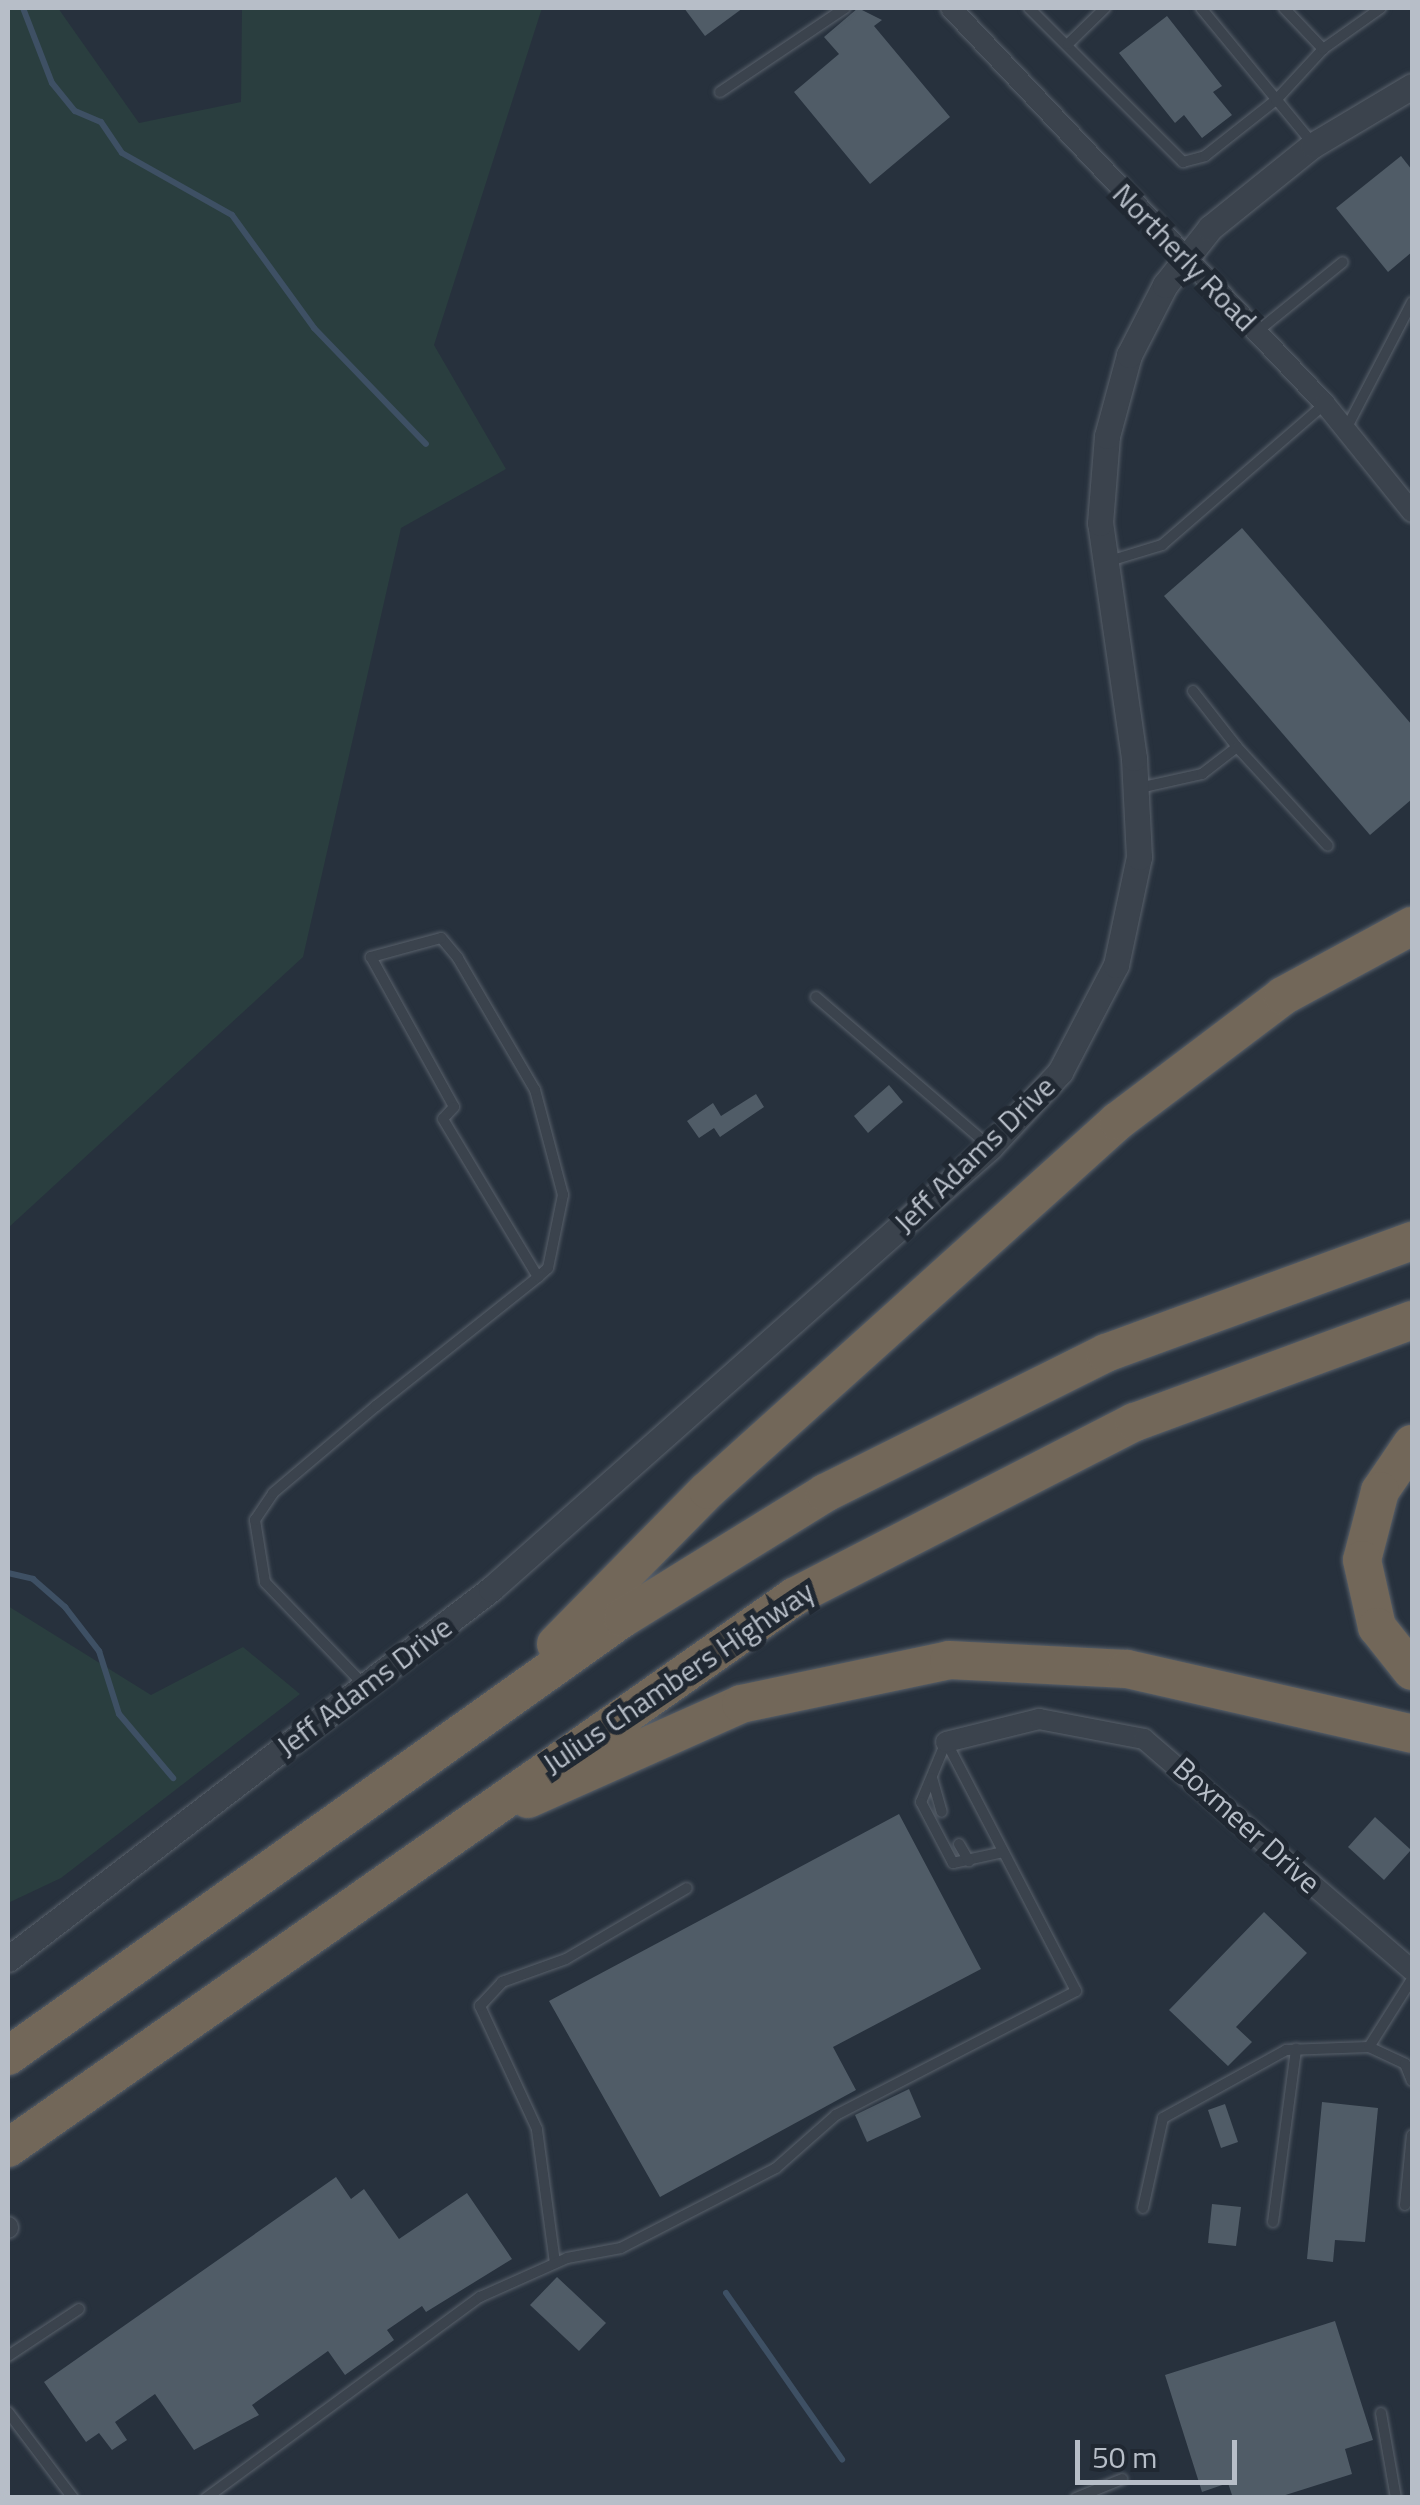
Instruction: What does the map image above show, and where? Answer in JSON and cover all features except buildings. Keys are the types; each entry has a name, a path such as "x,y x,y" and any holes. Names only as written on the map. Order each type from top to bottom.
{"highway":[{"path":"486,1715 708,1490 1118,1121 1283,996 1412,926"},
{"path":"8,2056 486,1715 739,1544 964,1418 1177,1324 1412,1241"},
{"name":"Julius Chambers Highway","path":"8,2148 729,1638 929,1520 1135,1422 1412,1320"},
{"path":"1412,1444 1380,1491 1362,1560 1377,1627 1412,1671"},
{"path":"431,1846 697,1720 906,1665 1097,1665 1412,1734"}],"street":[{"name":"Northerly Road","path":"951,8 1325,404 1412,512"},
{"name":"Jeff Adams Drive","path":"11,1952 365,1686 544,1544 1035,1104 1100,1004 1130,924 1138,788 1102,563 1101,480 1116,395 1146,318 1186,256 1313,144 1412,86"},
{"name":"Boxmeer Drive","path":"946,1742 1039,1718 1144,1739 1412,1970"}],"lane":[{"path":"720,92 845,8"},
{"path":"1029,8 1182,162 1206,156 1276,100 1323,49 1381,8"},
{"path":"1068,44 1105,8"},
{"path":"1201,8 1313,144"},
{"path":"1284,8 1323,49"},
{"path":"1257,332 1343,262"},
{"path":"1345,430 1412,302"},
{"path":"1102,563 1162,545 1325,404"},
{"path":"1193,691 1237,747 1328,846"},
{"path":"1138,788 1202,774 1237,747"},
{"path":"365,1686 265,1582 255,1520 288,1480 538,1277 548,1268 563,1195 528,1076 441,938 372,957 454,1107 443,1118 538,1277"},
{"path":"816,997 990,1147"},
{"path":"946,1742 921,1802 953,1863 1004,1852"},
{"path":"206,2498 480,2297 555,2264 621,2248 776,2168 836,2115 1076,1991 946,1742"},
{"path":"932,1777 942,1812"},
{"path":"959,1844 969,1860"},
{"path":"555,2264 542,2145 480,2006 502,1982 566,1959 688,1888"},
{"path":"1369,2047 1412,1979"},
{"path":"1143,2208 1164,2118 1296,2049 1369,2047 1406,2064 1412,2081"},
{"path":"1272,2222 1296,2049"},
{"path":"1405,2205 1412,2135"},
{"path":"8,2356 79,2308"},
{"path":"8,2412 73,2498"},
{"path":"1381,2413 1393,2496"},
{"path":"1076,2498 1122,2478"}],"green space":[{"path":"8,8 58,8 139,123 241,102 242,8 542,8 434,345 506,469 401,528 303,957 8,1228"},
{"path":"8,1606 151,1695 243,1647 300,1694 61,1878 8,1903"}],"waterway":[{"path":"23,8 52,83 75,111 101,122 122,153 232,215 314,328 426,444"},
{"path":"8,1573 33,1579 65,1607 99,1651 119,1714 173,1778"},
{"path":"726,2293 842,2459"}]}
